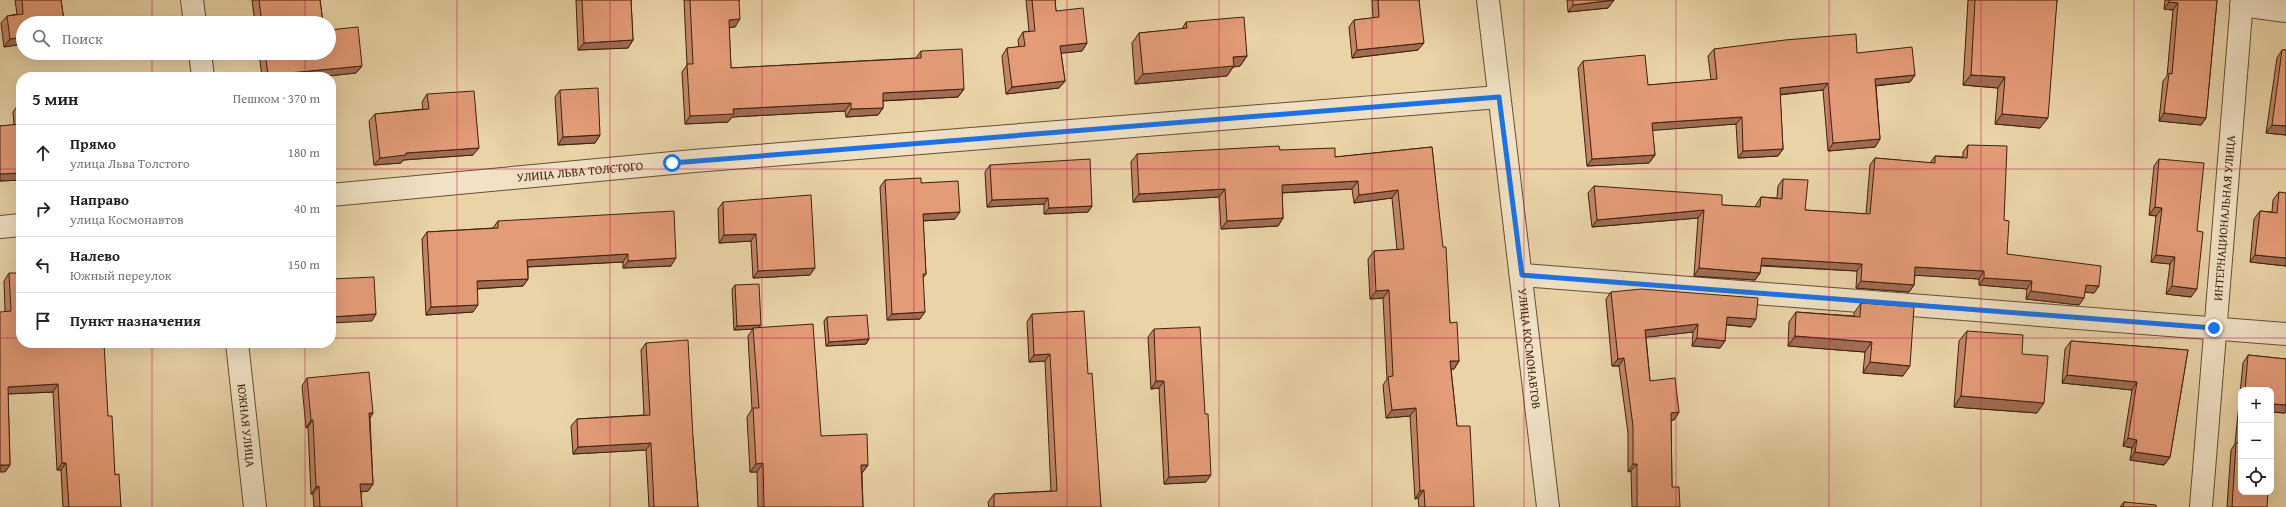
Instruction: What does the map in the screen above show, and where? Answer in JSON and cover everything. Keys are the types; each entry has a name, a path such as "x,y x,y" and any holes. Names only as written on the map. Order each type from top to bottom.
{"street":[{"path":"192,0 194,16"},
{"name":"УЛИЦА КОСМОНАВТОВ","path":"1488,0 1522,275 1548,507"},
{"path":"2242,3 2286,11"},
{"name":"ИНТЕРНАЦИОНАЛЬНАЯ УЛИЦА","path":"2201,507 2214,328 2242,3"},
{"path":"201,60 202,72"},
{"name":"УЛИЦА ЛЬВА ТОЛСТОГО","path":"336,195 694,161 1499,97"},
{"path":"0,227 16,225"},
{"path":"1522,275 2286,334"},
{"name":"ЮЖНАЯ УЛИЦА","path":"239,348 255,507"}],"building":[{"path":"22,0 61,0 63,16 16,16 16,38 10,39 7,16 23,14"},
{"path":"259,0 320,0 322,16 261,16"},
{"path":"582,0 631,0 633,40 584,43"},
{"path":"690,0 739,0 740,19 729,20 731,68 921,58 921,51 962,49 964,89 883,93 883,108 851,109 851,103 733,109 734,114 690,116 687,64 693,64"},
{"path":"1032,0 1055,0 1056,11 1083,8 1087,43 1060,46 1065,81 1012,87 1007,48 1025,46 1023,32 1035,31"},
{"path":"1378,0 1419,0 1424,43 1357,50 1354,20 1379,17"},
{"path":"1573,0 1614,0 1573,5"},
{"path":"1975,0 2057,0 2048,118 2002,114 2005,77 1971,75"},
{"path":"2169,0 2217,0 2206,118 2164,113 2169,73 2172,74 2178,3 2169,2"},
{"path":"1244,17 1247,56 1233,57 1234,66 1143,74 1139,33 1187,28 1186,22"},
{"path":"358,27 362,66 299,72 268,72 266,60 336,60 336,29"},
{"path":"1856,34 1857,53 1912,47 1915,75 1875,79 1880,139 1833,143 1828,83 1780,88 1783,149 1743,151 1742,117 1652,123 1655,155 1592,159 1583,61 1645,55 1648,85 1717,79 1714,49 1785,40"},
{"path":"2282,50 2286,50 2286,126 2272,125"},
{"path":"598,88 600,135 563,137 560,90"},
{"path":"474,91 479,148 406,153 406,155 380,158 375,114 429,109 427,94"},
{"path":"16,124 16,173 0,174 0,126"},
{"path":"1968,145 2007,146 2004,220 2009,221 2007,254 2101,266 2099,286 2086,285 2084,298 2031,291 2032,281 1984,278 1984,271 1915,267 1914,285 1861,281 1862,264 1762,258 1760,273 1699,268 1704,210 1597,220 1594,186 1722,195 1722,205 1760,207 1761,197 1782,199 1783,179 1808,180 1805,210 1870,214 1875,158 1935,163 1935,156 1967,158"},
{"path":"1279,146 1280,150 1335,148 1335,157 1432,147 1443,247 1446,247 1450,323 1457,322 1459,361 1450,361 1457,426 1470,426 1474,507 1425,507 1424,490 1420,491 1416,408 1392,410 1388,377 1393,376 1389,290 1376,291 1374,251 1404,249 1398,190 1359,195 1358,181 1282,185 1283,218 1227,221 1225,189 1139,194 1137,154"},
{"path":"1090,159 1092,206 1049,208 1048,198 992,200 990,165"},
{"path":"2159,159 2204,163 2197,231 2203,232 2197,289 2172,286 2175,257 2156,255 2162,208 2155,207"},
{"path":"921,178 921,183 958,181 960,212 923,214 926,274 923,274 925,312 892,314 885,180"},
{"path":"2279,192 2286,193 2286,258 2255,255 2260,211 2277,213"},
{"path":"811,195 815,268 758,271 756,234 724,235 723,202"},
{"path":"674,211 676,258 628,261 628,254 527,260 528,279 477,281 478,305 431,307 427,232 498,228 498,221"},
{"path":"9,273 16,273 16,348 104,348 108,416 112,416 115,475 119,474 121,507 69,507 66,463 62,463 58,384 8,387 10,465 0,465 0,312 11,311"},
{"path":"374,277 376,314 336,317 336,279"},
{"path":"759,284 761,325 737,326 735,285"},
{"path":"1641,289 1758,298 1756,319 1727,317 1725,341 1697,338 1698,324 1645,330 1650,381 1675,378 1679,412 1671,413 1672,487 1679,487 1680,507 1637,507 1637,464 1633,464 1633,426 1624,358 1618,359 1611,292"},
{"path":"1861,303 1914,307 1910,366 1870,362 1872,342 1795,336 1796,312 1860,317"},
{"path":"1084,311 1088,374 1092,373 1101,507 994,507 994,494 1057,491 1050,354 1034,355 1032,314"},
{"path":"867,315 869,339 829,342 827,317"},
{"path":"813,324 821,436 867,434 868,465 861,465 863,507 764,507 763,463 756,464 753,408 759,408 753,328"},
{"path":"1200,327 1205,414 1208,414 1211,475 1169,477 1164,381 1156,381 1154,329"},
{"path":"1967,331 2023,335 2022,354 2048,356 2044,403 1961,396"},
{"path":"688,340 698,507 654,507 651,443 578,447 577,419 650,415 646,343"},
{"path":"2071,341 2188,350 2170,457 2135,452 2137,440 2128,438 2137,382 2067,375"},
{"path":"2248,355 2286,359 2286,405 2274,404 2274,387 2245,387"},
{"path":"369,372 373,413 369,413 373,484 360,484 362,507 320,507 319,486 316,487 313,420 311,420 307,378"},
{"path":"2236,443 2238,443 2238,495 2268,495 2267,507 2232,507"},
{"path":"2124,502 2156,505 2156,507 2123,507"}],"route":[{"path":"672,163 1499,97 1522,275 2214,328"}]}
